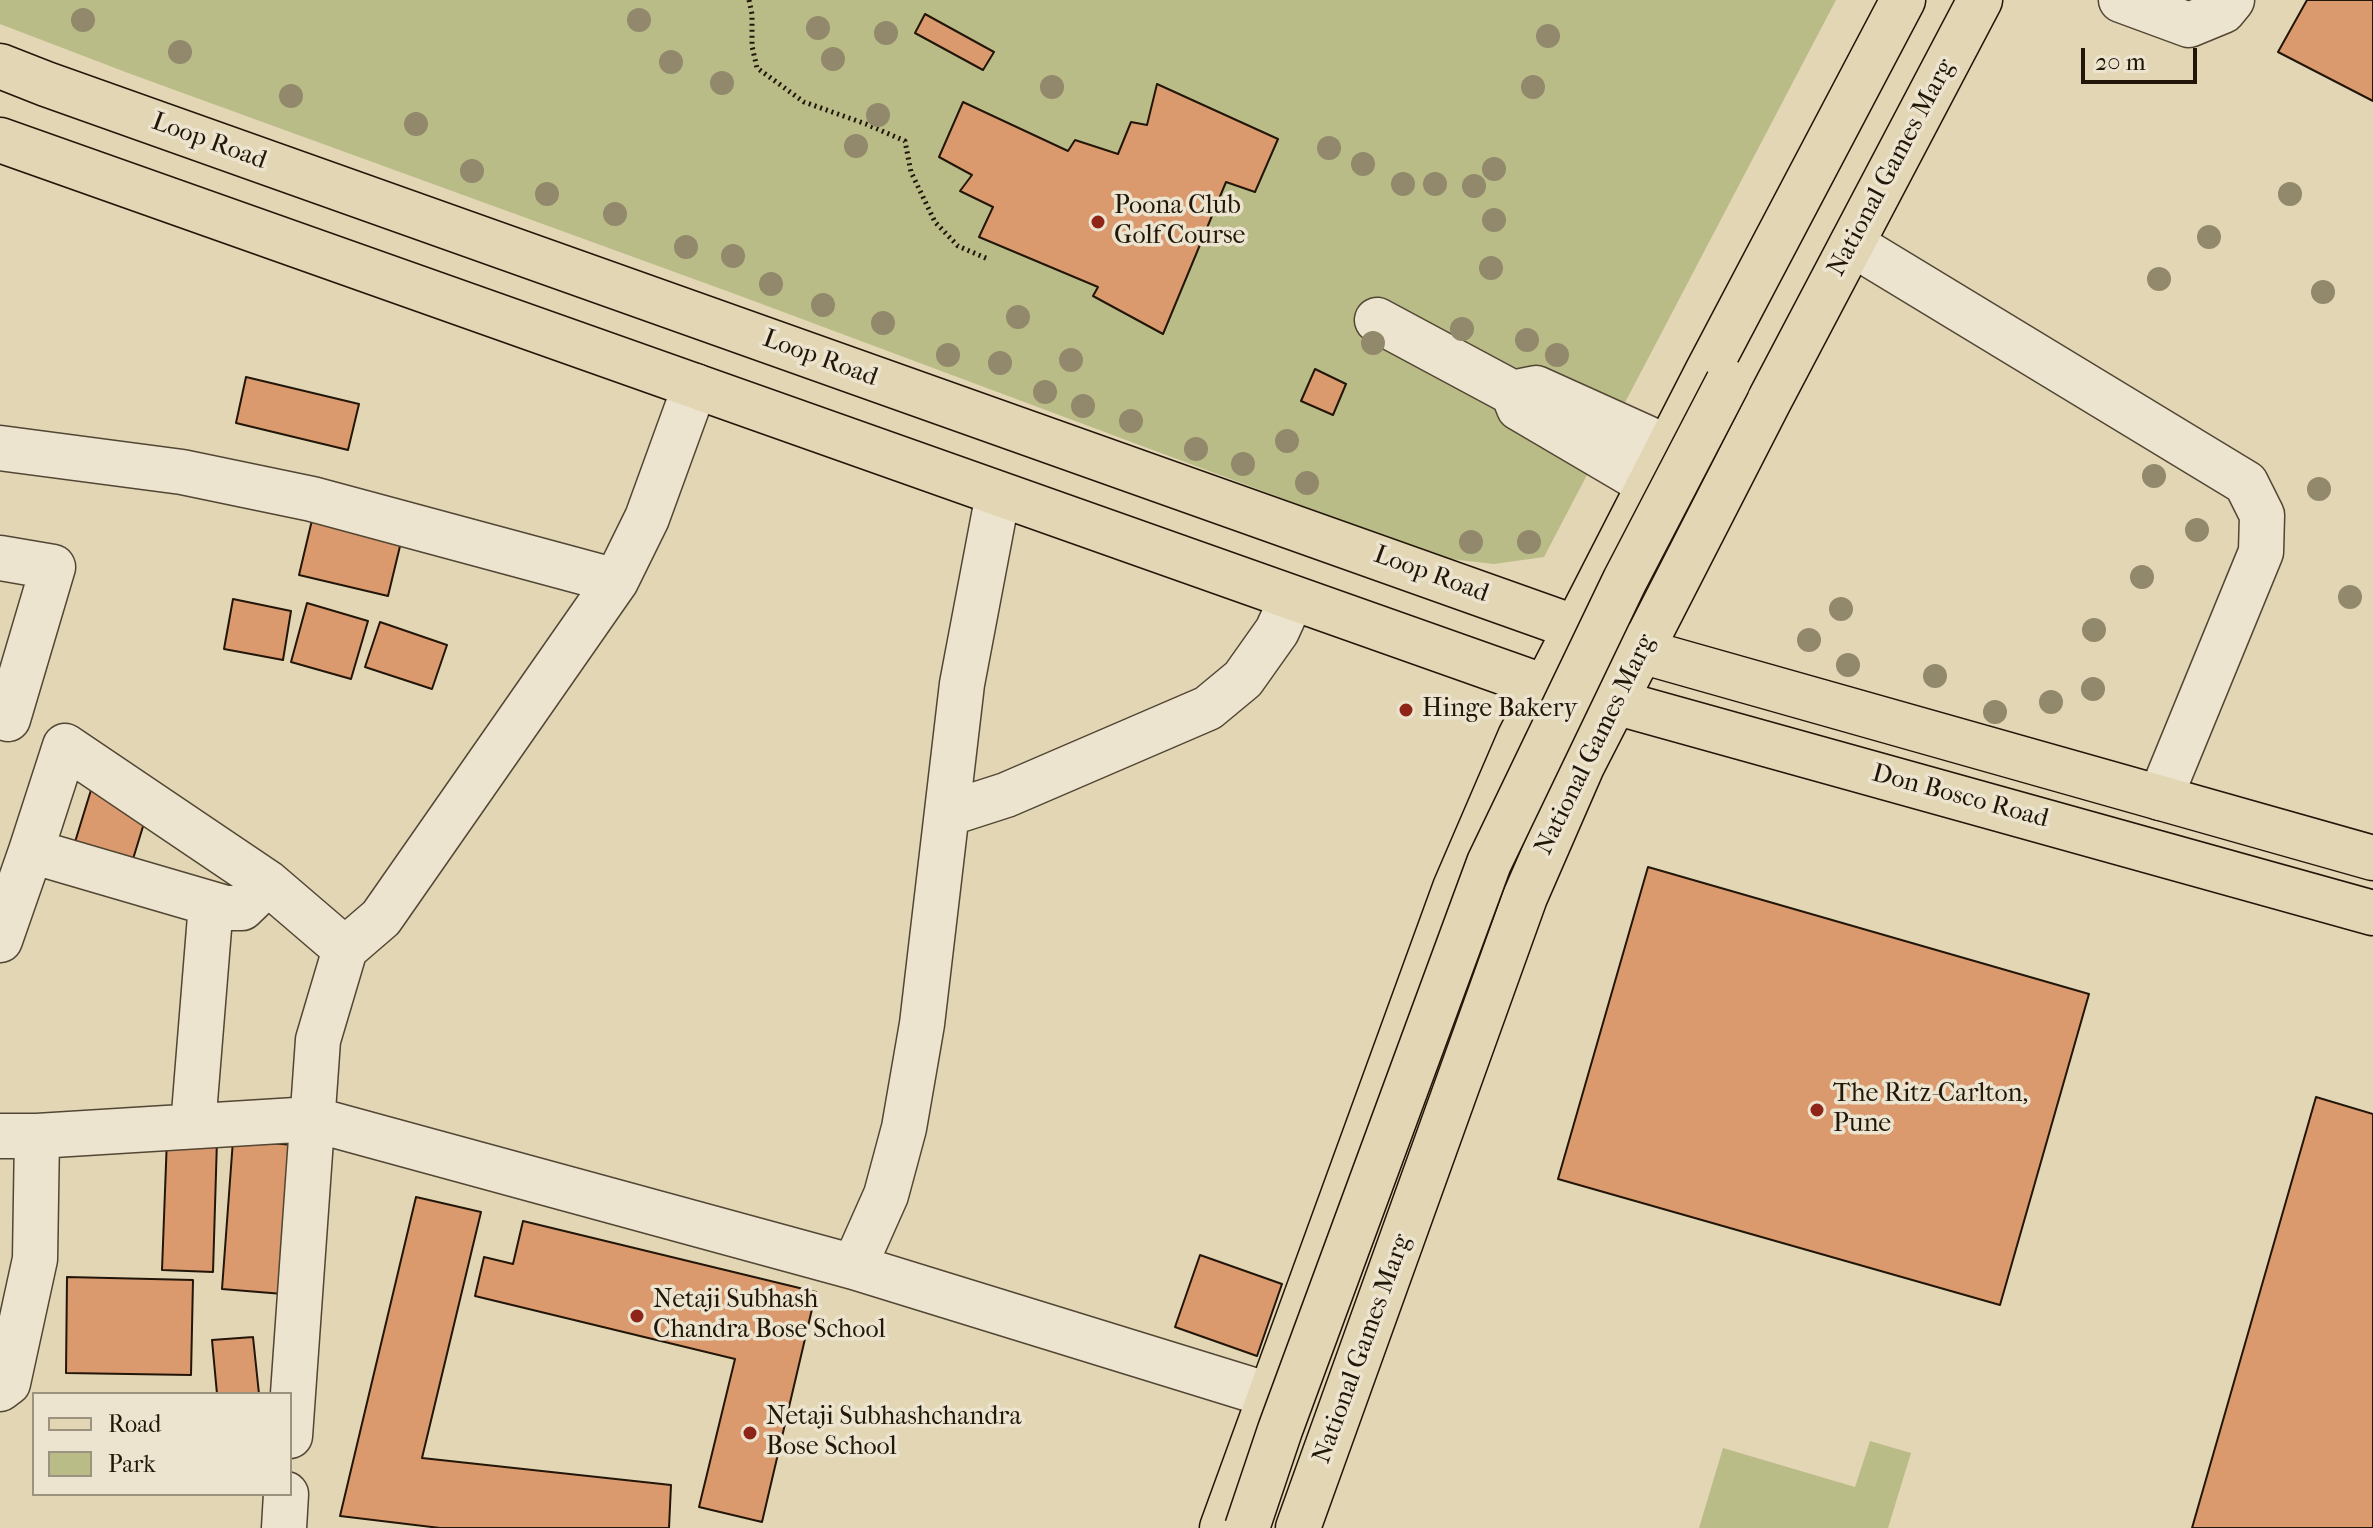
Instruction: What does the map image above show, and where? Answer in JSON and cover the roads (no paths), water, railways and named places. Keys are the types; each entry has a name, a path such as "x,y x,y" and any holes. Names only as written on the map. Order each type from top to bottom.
{"main road":[{"path":"1222,1528 1470,850 1520,737 1903,0"},
{"path":"1273,1528 1522,843 1927,0"},
{"path":"1247,1528 1280,1430 1489,863 1625,580 1738,388 1956,0"},
{"name":"National Games Marg","path":"1298,1528 1535,872 1582,766 1980,0"},
{"name":"Loop Road","path":"0,66 1641,651"},
{"path":"0,140 1545,687"},
{"name":"Don Bosco Road","path":"1641,651 2373,858"},
{"name":"Don Bosco Road","path":"1545,687 1615,702 2373,913"},
{"path":"1470,850 1535,872"}],"street":[{"path":"2121,0 2189,25 2223,11 2232,0"},
{"path":"1852,244 2246,483 2262,515 2261,552 2160,798"},
{"path":"1377,320 1513,393 1519,408 1660,467"},
{"path":"292,1407 318,1040 345,949 390,907 616,581 647,518 695,386"},
{"path":"0,448 182,472 312,499 616,581"},
{"path":"854,1267 886,1195 904,1128 922,1024 962,684 998,494"},
{"path":"0,558 53,567 4,717 65,746 268,883 345,949"},
{"path":"947,814 1006,795 1208,708 1243,679 1277,631 1292,598"},
{"path":"0,940 65,746"},
{"path":"31,851 226,908 242,908 268,883"},
{"path":"193,1126 211,904"},
{"path":"0,1389 8,1383 18,1262 19,1136 312,1119 854,1267 1269,1395"},
{"path":"284,1528 286,1496"}],"place":[{"name":"Poona Club Golf Course","path":"1098,222"},
{"name":"Hinge Bakery","path":"1406,710"},
{"name":"The Ritz-Carlton, Pune","path":"1817,1110"},
{"name":"Netaji Subhash Chandra Bose School","path":"637,1316"},
{"name":"Netaji Subhashchandra Bose School","path":"750,1433"}]}
